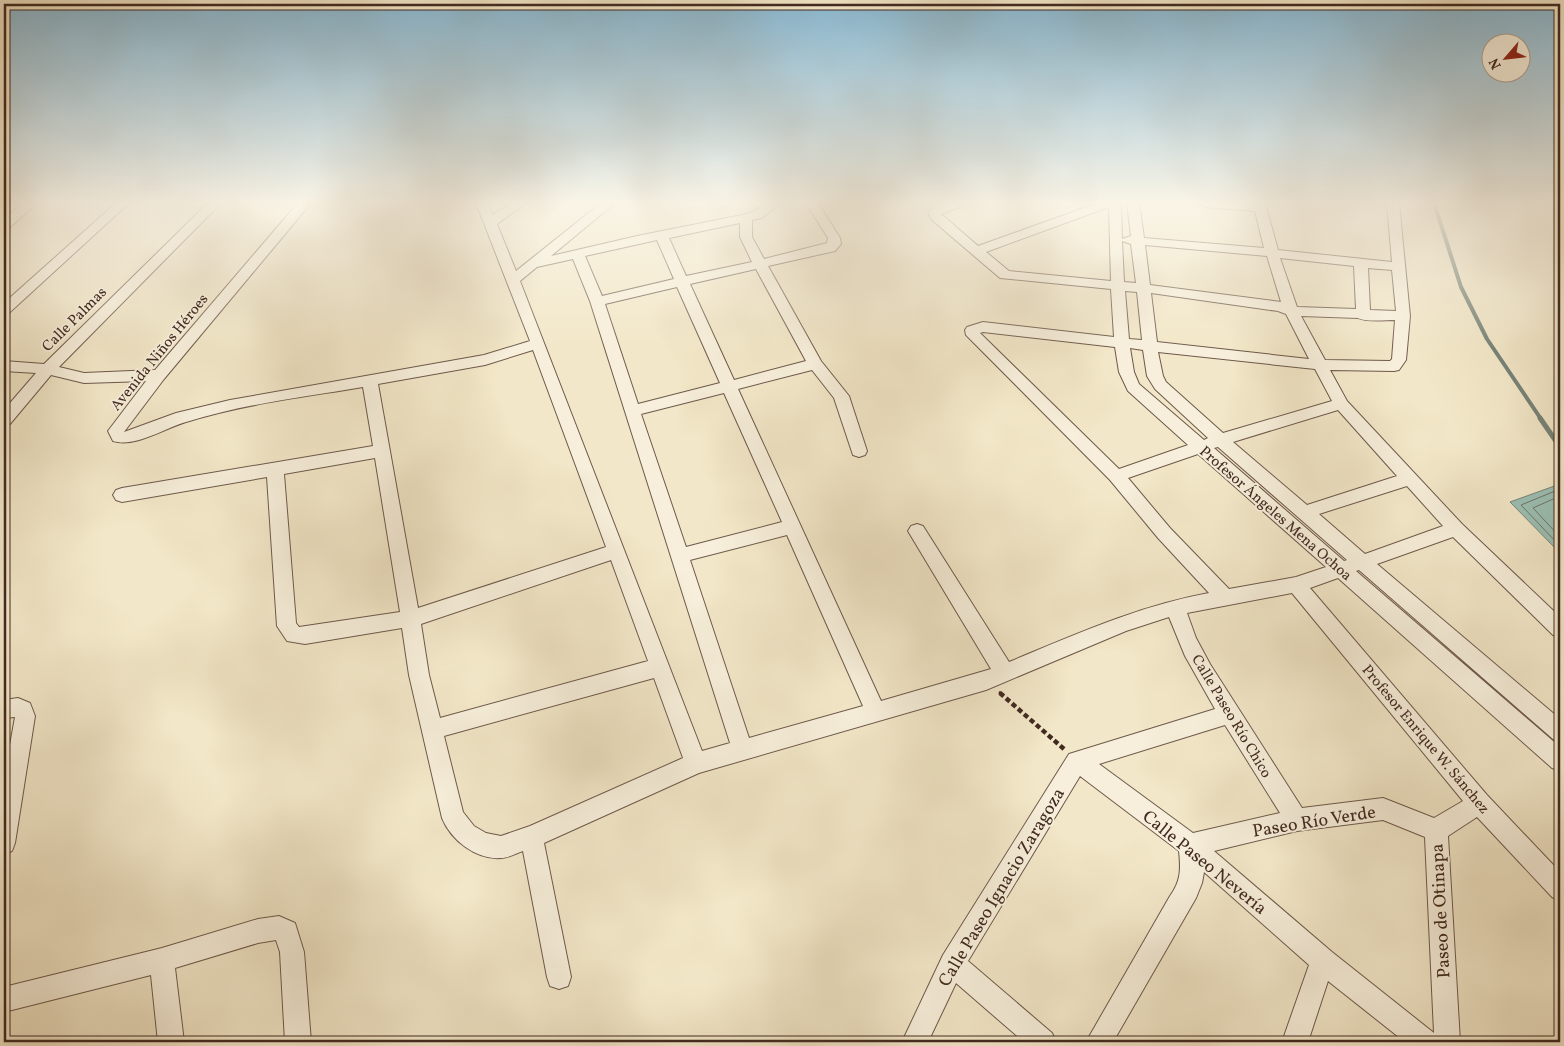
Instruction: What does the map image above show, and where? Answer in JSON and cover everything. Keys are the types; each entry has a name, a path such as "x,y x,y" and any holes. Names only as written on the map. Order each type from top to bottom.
{"street":[{"path":"4,310 68,252"},
{"name":"Calle Palmas","path":"4,420 48,369 166,252"},
{"name":"Avenida Niños Héroes","path":"264,252 159,375 116,431 119,437 125,438 160,424 230,405 370,382"},
{"path":"501,252 538,343 696,763"},
{"path":"512,281 549,252"},
{"path":"534,264 588,252"},
{"path":"668,252 876,713"},
{"path":"754,252 815,364 841,396 859,451"},
{"path":"597,301 816,252"},
{"path":"977,252 1000,272 1011,275 1143,288 1272,305 1291,311 1363,316 1403,316"},
{"name":"Profesor Ángeles Mena Ochoa","path":"1116,252 1122,342 1128,376 1133,387 1560,761"},
{"name":"Profesor Ángeles Mena Ochoa","path":"1139,252 1150,346 1155,376 1160,385 1220,440 1560,732"},
{"path":"1259,252 1398,267"},
{"path":"1226,599 1164,533 1116,476 972,332 973,328 982,326 1321,365 1394,366 1399,360 1403,316 1397,252"},
{"path":"1272,253 1291,311 1341,404 1456,529 1560,629"},
{"path":"578,254 597,301 742,749"},
{"path":"1361,262 1363,316"},
{"path":"538,343 485,360 370,382 419,675 453,818 466,834 483,844 501,847 532,837 696,763 876,713 996,677 1122,624 1176,607 1296,585 1456,529"},
{"path":"632,411 815,364"},
{"path":"4,366 48,369 73,376 97,379 159,375"},
{"path":"1116,476 1220,440 1341,404"},
{"path":"122,495 382,452"},
{"path":"275,469 287,626 294,635 305,636 410,619 616,551"},
{"path":"1305,512 1409,479"},
{"path":"679,556 791,526"},
{"path":"916,532 996,677"},
{"name":"Profesor Enrique W. Sánchez","path":"1296,585 1479,803 1560,890"},
{"name":"Calle Paseo Río Chico","path":"1176,607 1190,646 1229,714 1297,820"},
{"path":"432,730 660,666"},
{"path":"4,709 18,707 23,710 26,716 7,813 4,843"},
{"path":"1077,761 1229,714"},
{"name":"Calle Paseo Nevería","path":"1077,761 1190,845 1323,960 1425,1042"},
{"name":"Calle Paseo Ignacio Zaragoza","path":"915,1042 952,964 1077,761"},
{"name":"Paseo de Otinapa","path":"1447,1042 1436,830 1479,803"},
{"name":"Paseo Río Verde","path":"1190,845 1297,820 1383,809 1436,830"},
{"path":"532,837 559,977"},
{"path":"1099,1042 1178,904 1187,894 1193,872 1190,845"},
{"path":"4,1000 162,960 269,929 279,928 286,932 292,952 298,1042"},
{"path":"162,960 171,1042"},
{"path":"1296,1042 1323,960"},
{"path":"952,964 1043,1042"}],"path":[{"path":"996,677 1077,761"}],"water":[{"path":"1560,484 1560,553 1510,502"}],"waterway":[{"path":"1450,252 1461,287 1487,339 1541,419"},
{"path":"1540,418 1560,447"}]}
